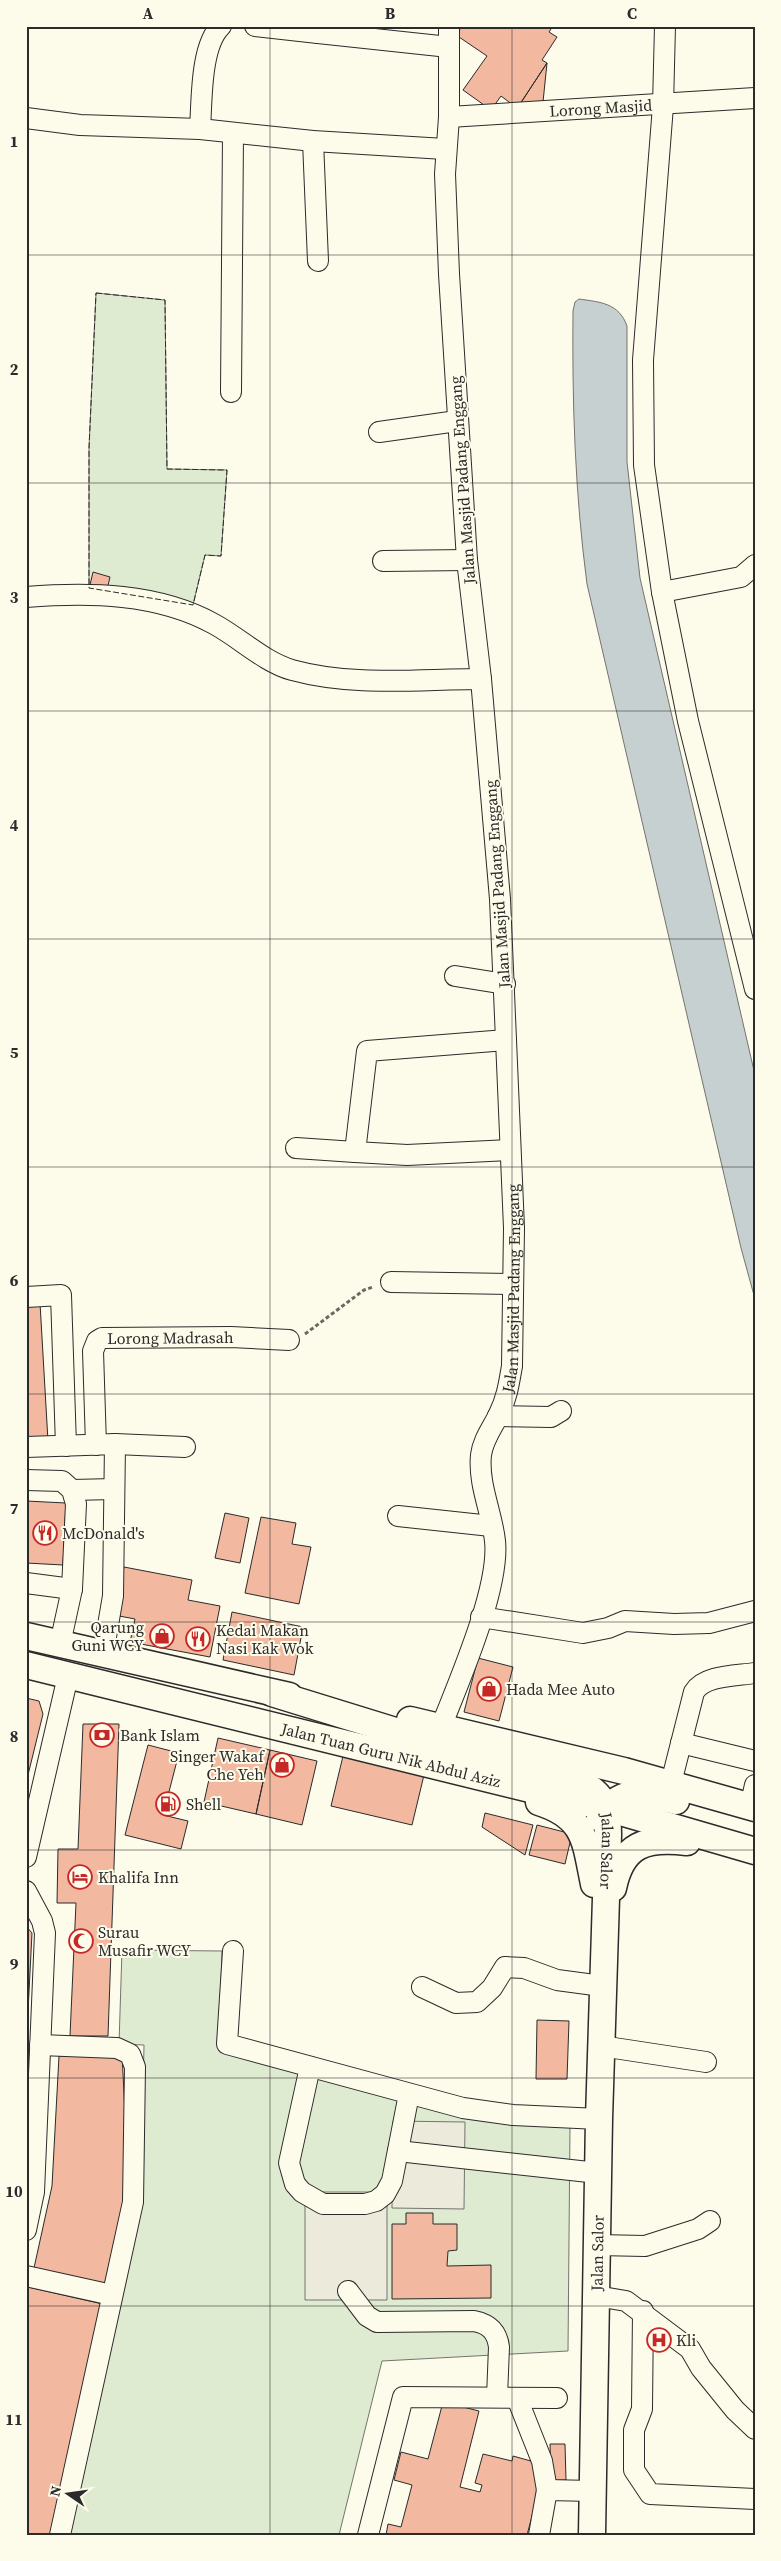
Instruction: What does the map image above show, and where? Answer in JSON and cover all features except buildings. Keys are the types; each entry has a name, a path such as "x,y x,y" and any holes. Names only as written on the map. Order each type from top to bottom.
{"main road":[{"name":"Jalan Tuan Guru Nik Abdul Aziz","path":"26,1636 272,1693 441,1726 754,1804"},
{"name":"Jalan Tuan Guru Nik Abdul Aziz","path":"26,1666 606,1808 751,1850"},
{"path":"272,1693 460,1751 572,1778 586,1784 598,1794 606,1808 617,1798 628,1794 754,1804"},
{"path":"440,1767 554,1807 570,1816 579,1828 586,1845 594,1884"},
{"name":"Jalan Salor","path":"602,1979 595,1920 595,1832 598,1820 606,1808"},
{"name":"Jalan Salor","path":"592,2535 598,2119 602,1979 606,1920 606,1808"},
{"path":"606,1920 616,1872 625,1856 636,1847 649,1841 665,1839 751,1850"}],"street":[{"path":"200,130 208,50 215,32 221,26"},
{"path":"255,26 288,32 318,30 449,47"},
{"name":"Jalan Masjid Padang Enggang","path":"441,1726 481,1617 492,1576 495,1540 481,1473 481,1454 485,1440 498,1416 509,1387 512,1366 514,1228 505,984 499,890 467,560 457,422 445,149 449,117 449,26"},
{"path":"665,26 663,106 643,360 644,465 662,592 688,721 755,989"},
{"name":"Lorong Masjid","path":"449,117 560,109 663,106 755,98"},
{"path":"26,118 80,125 200,130 313,141 445,149"},
{"path":"231,392 233,134"},
{"path":"313,141 318,261"},
{"path":"379,432 457,422"},
{"path":"383,562 467,560"},
{"path":"662,592 741,577 755,565"},
{"path":"26,597 93,593 169,606 208,620 276,664 292,670 333,679 363,682 480,679"},
{"path":"456,976 505,984"},
{"path":"355,1152 367,1051 506,1040"},
{"path":"296,1148 407,1155 510,1150"},
{"path":"391,1282 512,1284"},
{"path":"26,1297 61,1296 66,1446"},
{"name":"Lorong Madrasah","path":"105,1445 93,1351 97,1341 102,1338 231,1337 289,1340"},
{"path":"498,1416 551,1417 561,1411"},
{"path":"103,1654 114,1596 114,1489 105,1445"},
{"path":"26,1447 105,1445 185,1447"},
{"path":"26,1480 62,1481 72,1490 76,1504 72,1589 60,1644"},
{"path":"72,1490 114,1489"},
{"path":"398,1516 491,1526"},
{"path":"26,1583 72,1589"},
{"path":"481,1617 583,1633 608,1628 625,1621 674,1624 709,1623 755,1611"},
{"path":"671,1783 694,1692 698,1686 705,1681 755,1673"},
{"path":"26,1857 68,1676"},
{"path":"681,1743 755,1762"},
{"path":"26,1891 42,1921 46,1933 40,2045 31,2117 34,2192 26,2230"},
{"path":"233,1951 227,2044 463,2108 514,2115 598,2119"},
{"path":"422,1987 456,2003 477,2002 492,1988 505,1967 524,1968 557,1980 602,1979"},
{"path":"40,2045 117,2048 130,2054 134,2060 133,2202 60,2535"},
{"path":"601,2046 706,2062"},
{"path":"310,2067 289,2163 290,2174 302,2192 323,2204 365,2204 376,2201 385,2194 392,2181 409,2094"},
{"path":"398,2151 598,2173"},
{"path":"597,2245 646,2246 698,2229 710,2221"},
{"path":"26,2276 112,2295"},
{"path":"348,2291 363,2312 377,2322 474,2321 489,2326 498,2339 507,2398 542,2461 547,2490 539,2535"},
{"path":"596,2296 626,2301 643,2311 690,2349 701,2368 735,2410 755,2429"},
{"path":"643,2311 642,2409 634,2430 634,2470 650,2494 755,2500"},
{"path":"368,2535 403,2397 557,2398"},
{"path":"547,2490 593,2491"}],"path":[{"path":"289,1340 307,1333 364,1290"}],"green space":[{"path":"96,293 165,300 167,469 227,470 221,556 205,555 193,605 89,588 89,448"},
{"path":"122,1950 222,1951 219,2048 570,2127 568,2351 382,2361 339,2535 66,2535 141,2203 144,2045 119,2044"}],"shaded area":[{"path":"579,299 601,303 614,308 624,318 627,326 627,462 640,578 755,1075 755,1299 741,1248 587,584 577,482 573,380 573,311 575,302"},
{"path":"393,2121 465,2122 464,2209 392,2208"},
{"path":"305,2192 387,2192 387,2300 305,2300"}],"fence":[{"path":"96,293 165,300 167,469 227,470 221,556 205,555 193,605 89,588 89,448 96,293"}],"place":[{"name":"McDonald's","path":"45,1533"},
{"name":"Qarung Guni WCY","path":"162,1636"},
{"name":"Kedai Makan Nasi Kak Wok","path":"198,1639"},
{"name":"Hada Mee Auto","path":"489,1689"},
{"name":"Bank Islam","path":"102,1735"},
{"name":"Singer Wakaf Che Yeh","path":"282,1765"},
{"name":"Shell","path":"168,1804"},
{"name":"Khalifa Inn","path":"80,1877"},
{"name":"Surau Musafir WCY","path":"81,1941"},
{"name":"Kli","path":"659,2340"}]}
